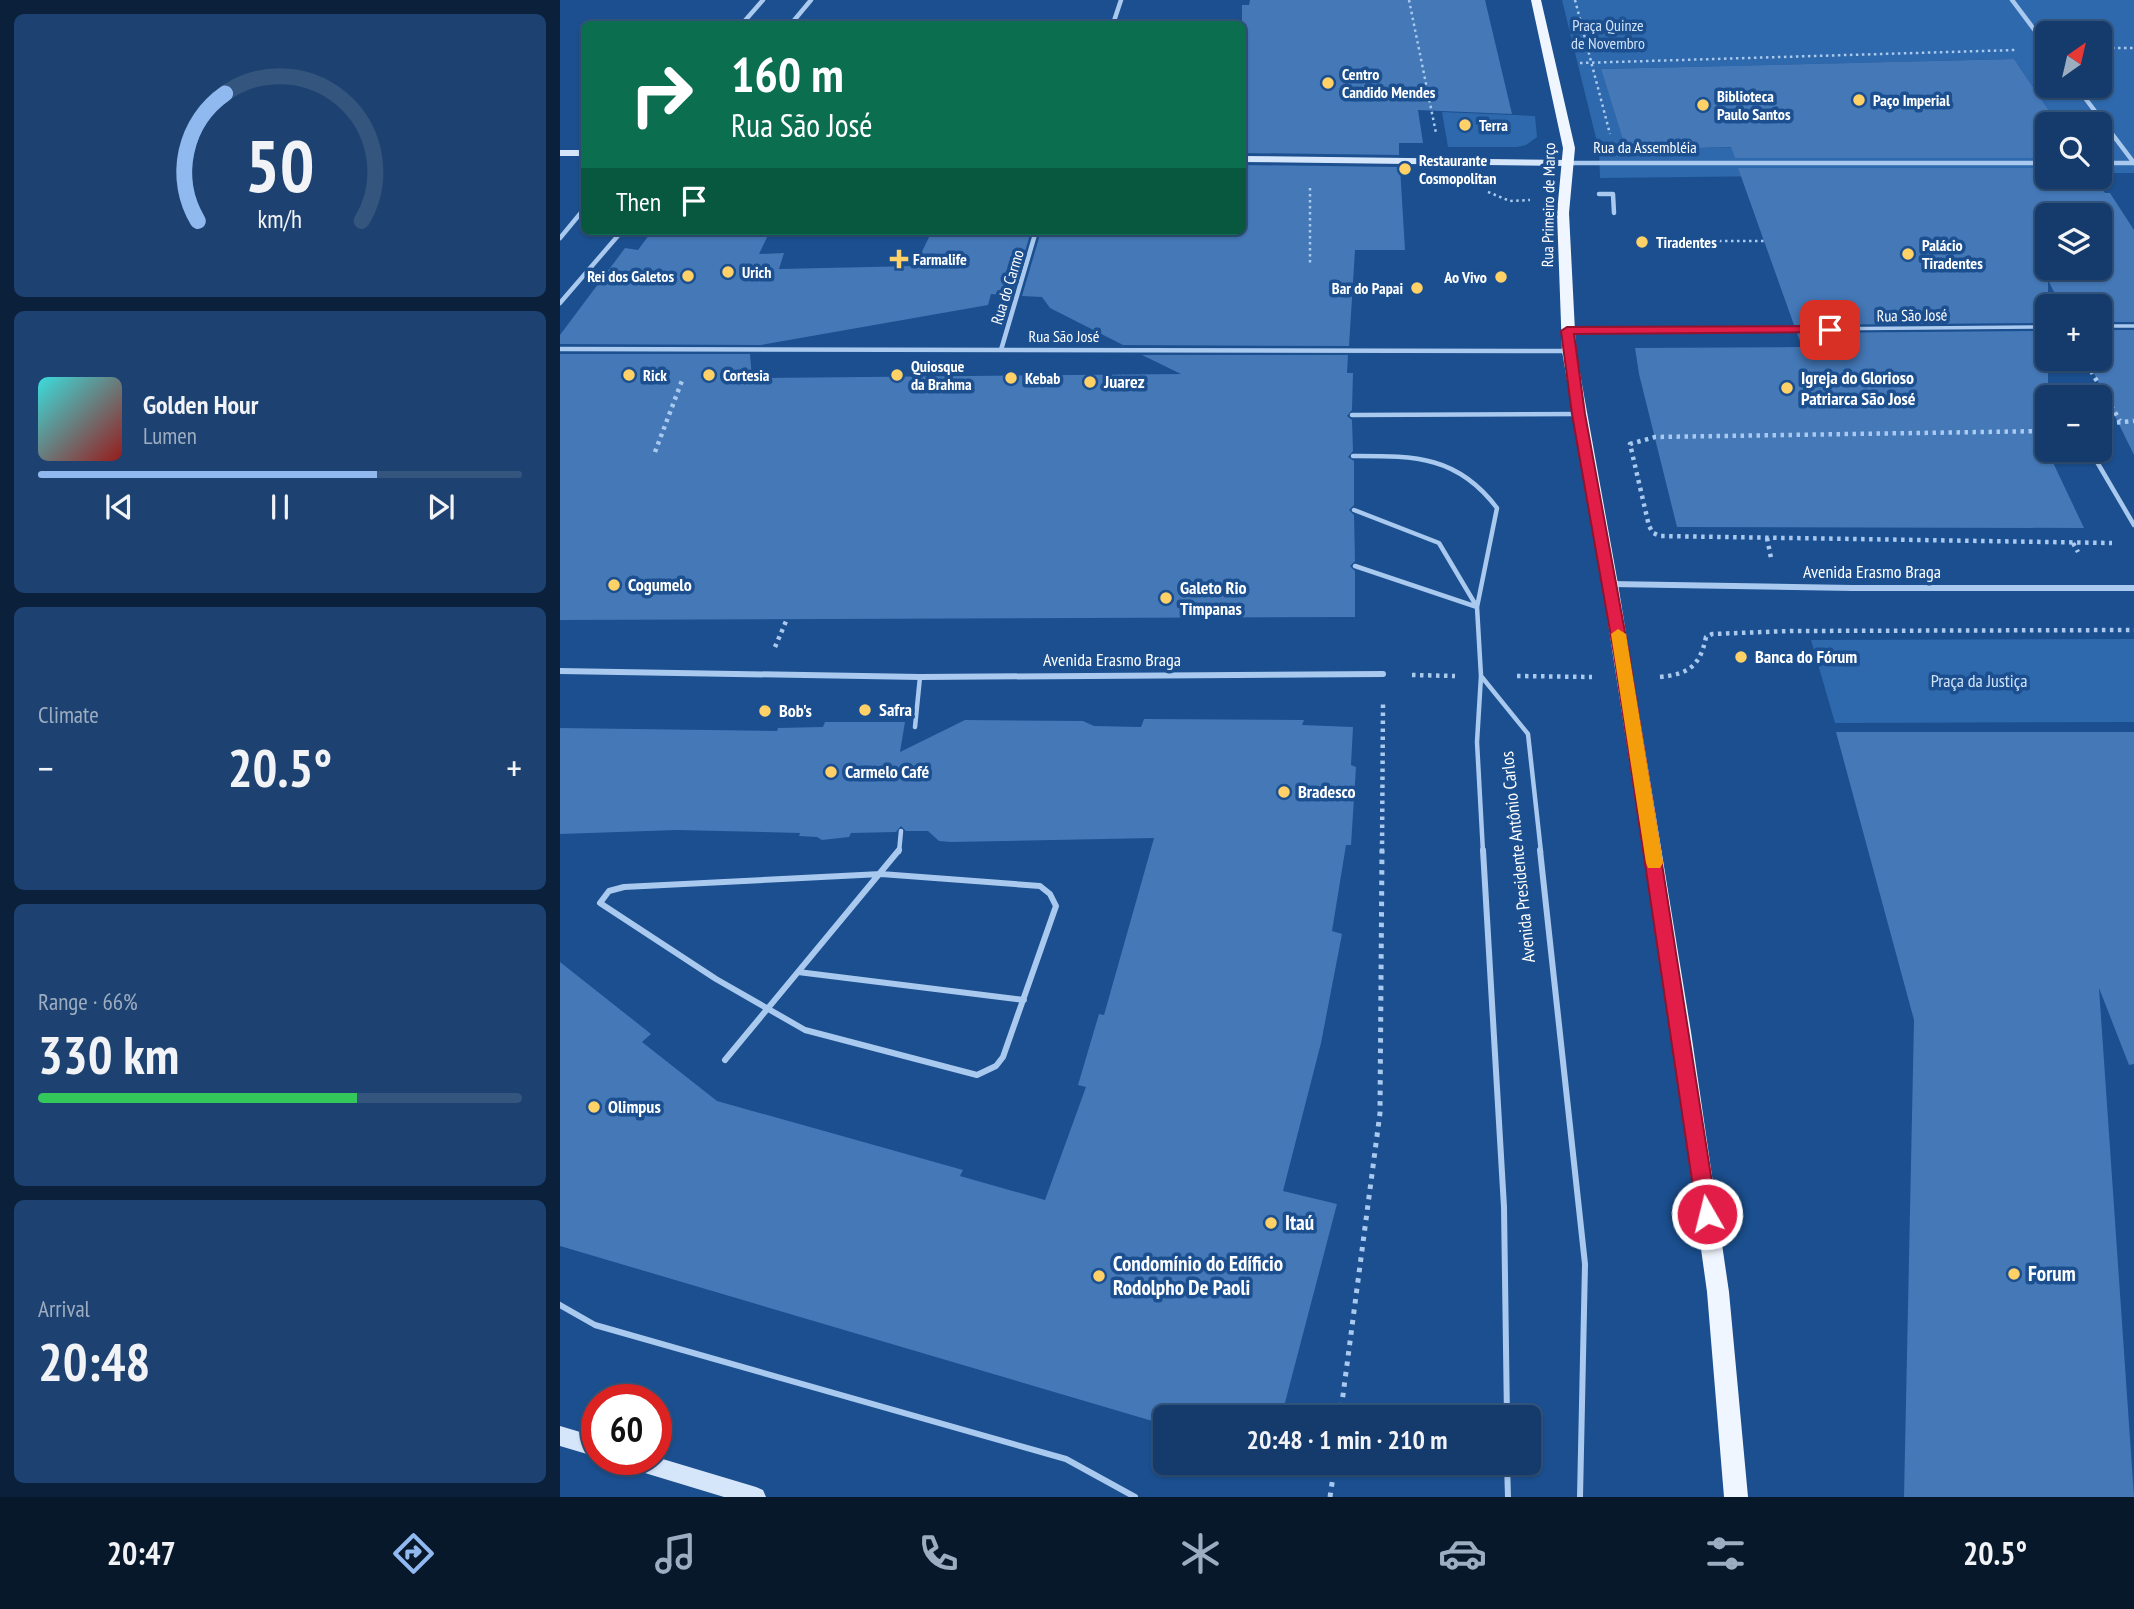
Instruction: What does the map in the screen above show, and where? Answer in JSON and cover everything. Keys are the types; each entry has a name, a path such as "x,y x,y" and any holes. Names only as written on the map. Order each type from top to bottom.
{"main road":[{"name":"Rua Primeiro de Março","path":"1536,0 1569,148 1563,213 1567,331"},
{"path":"1567,331 1578,414 1625,677 1718,1292 1733,1438 1736,1497"}],"street":[{"path":"745,21 763,0"},
{"path":"794,21 811,0"},
{"path":"1114,21 1121,0"},
{"path":"2012,0 2035,31"},
{"path":"2085,98 2134,163"},
{"path":"560,153 581,153"},
{"name":"Rua da Assembléia","path":"1246,159 1569,163 2035,163"},
{"path":"2112,163 2134,163"},
{"path":"1599,194 1613,194 1614,213"},
{"path":"560,238 581,213"},
{"path":"560,303 619,235"},
{"name":"Rua do Carmo","path":"1001,351 1035,235"},
{"name":"Rua São José","path":"560,349 1569,351"},
{"name":"Avenida Erasmo Braga","path":"1610,584 1828,588 2134,588"},
{"name":"Avenida Erasmo Braga","path":"560,671 920,677 1383,674"},
{"path":"560,1436 581,1442"},
{"path":"672,1471 756,1497"}],"lane":[{"path":"2112,327 2134,326"},
{"name":"Rua São José","path":"1567,331 2035,327"},
{"path":"1352,415 1578,414"},
{"path":"1353,456 1406,456 1436,461 1461,471 1485,489 1497,508 1477,607 1481,676"},
{"path":"2097,462 2134,525"},
{"path":"1354,510 1438,543 1477,607"},
{"path":"1354,566 1477,607"},
{"name":"Avenida Presidente Antônio Carlos","path":"1481,676 1477,742 1504,1207 1507,1405"},
{"name":"Avenida Presidente Antônio Carlos","path":"1481,676 1528,734 1585,1264 1580,1497"},
{"path":"915,727 920,677"},
{"path":"725,1060 899,853 901,831"},
{"path":"881,874 1040,886 1049,891 1056,906 1024,1000 1003,1057 996,1066 977,1075 805,1030 767,1010 600,904 602,896 609,891 624,887 881,874"},
{"path":"798,972 1024,1000"},
{"path":"560,1305 595,1325 1066,1459 1135,1497"},
{"path":"1507,1475 1508,1497"}],"path":[{"path":"1409,0 1436,134"},
{"path":"1574,0 1593,63 1615,162"},
{"path":"2112,48 2134,48"},
{"path":"1551,64 2020,50"},
{"path":"1310,159 1310,263"},
{"path":"1485,190 1510,201 1530,200"},
{"path":"1701,241 1764,241"},
{"path":"2091,371 2120,421"},
{"path":"656,452 683,378"},
{"path":"2112,422 2134,421"},
{"path":"2035,431 1656,437 1630,444 1649,526 1653,533 1660,536 2122,543"},
{"path":"1767,538 1774,569"},
{"path":"2072,542 2078,552"},
{"path":"1342,1405 1380,1113 1383,674 1664,677 1688,673 1700,663 1706,638 1712,634 1790,631 2134,630"},
{"path":"1330,1497 1333,1475"}],"green space":[{"name":"Praça Quinze de Novembro","path":"1562,0 2134,0 2134,173 2112,173 2112,112 2050,112 2040,98 2112,98 2112,21 2035,21 2035,90 2014,59 1601,69 1626,150 2035,139 2035,173 1600,178 1599,150"},
{"path":"1442,112 1535,116 1537,137 1526,145 1517,147 1448,147"},
{"name":"Praça da Justiça","path":"2134,639 2134,722 1835,723 1811,640"}],"building":[{"name":"Centro Candido Mendes","path":"1250,0 1485,0 1512,114 1418,110 1423,143 1399,143 1399,155 1246,153 1246,21 1242,21 1242,5 1249,5"},
{"name":"Paço Imperial","path":"2014,59 2035,90 2035,98 2040,98 2050,112 2035,112 2035,158 1735,158 1731,147 1626,150 1601,69"},
{"path":"1246,165 1400,167 1405,250 1355,250 1349,346 1123,345 1050,308 1042,297 1022,296 1040,235 1246,235"},
{"name":"Palácio Tiradentes","path":"1738,168 2035,168 2035,189 2102,189 2105,193 2110,193 2134,230 2134,322 2112,322 2112,294 2055,294 2048,280 2048,294 2035,294 2035,323 1794,325"},
{"path":"649,235 768,235 759,254 784,253 779,269 915,266 930,235 1030,235 1012,296 991,294 988,305 761,345 560,344 560,335 625,248 638,250"},
{"path":"2112,330 2134,330 2134,455 2112,410 2112,385 2100,385 2093,371 2112,371"},
{"path":"2035,331 2035,371 2048,371 2048,385 2035,385 2035,462 2053,462 2084,528 1677,527 1635,348 1802,347 1797,333"},
{"path":"560,354 750,354 752,378 1181,374 1142,355 1348,355 1347,373 1353,373 1352,410 1347,416 1352,420 1353,451 1348,457 1354,461 1354,505 1349,510 1354,515 1355,561 1350,566 1355,571 1355,617 560,620"},
{"path":"1144,719 1304,720 1302,725 1353,727 1351,765 1356,767 1351,845 1346,845 1332,931 1342,934 1321,1043 1283,1191 1337,1204 1284,1405 1153,1405 1153,1421 560,1246 560,962 651,1034 642,1042 717,1101 963,1170 960,1176 1045,1200 1086,1087 1078,1085 1099,1014 1104,1015 1154,838 951,842 939,841 928,831 906,831 901,826 896,832 851,833 849,837 822,840 799,836 800,833 677,830 560,834 560,728 777,731 778,728 823,727 825,722 905,722 900,752 965,720 1083,721 1094,726 1141,727"},
{"name":"Forum","path":"1836,732 2134,732 2134,1064 2129,1065 2099,988 2134,1497 1904,1497 1914,1020"}],"slow traffic":[{"path":"1618,634 1654,863"}],"place":[{"name":"Centro Candido Mendes","path":"1328,83"},
{"name":"Paço Imperial","path":"1859,100"},
{"name":"Biblioteca Paulo Santos","path":"1703,105"},
{"name":"Terra","path":"1465,125"},
{"name":"Restaurante Cosmopolitan","path":"1405,169"},
{"name":"Tiradentes","path":"1642,242"},
{"name":"Palácio Tiradentes","path":"1908,254"},
{"name":"Farmalife","path":"899,259"},
{"name":"Urich","path":"728,272"},
{"name":"Rei dos Galetos","path":"688,276"},
{"name":"Ao Vivo","path":"1501,277"},
{"name":"Bar do Papai","path":"1417,288"},
{"name":"Rick","path":"629,375"},
{"name":"Cortesia","path":"709,375"},
{"name":"Quiosque da Brahma","path":"897,375"},
{"name":"Kebab","path":"1011,378"},
{"name":"Juarez","path":"1090,382"},
{"name":"Igreja do Glorioso Patriarca São José","path":"1787,388"},
{"name":"Cogumelo","path":"614,585"},
{"name":"Galeto Rio Timpanas","path":"1166,598"},
{"name":"Banca do Fórum","path":"1741,657"},
{"name":"Safra","path":"865,710"},
{"name":"Bob's","path":"765,711"},
{"name":"Carmelo Café","path":"831,772"},
{"name":"Bradesco","path":"1284,792"},
{"name":"Olimpus","path":"594,1107"},
{"name":"Itaú","path":"1271,1223"},
{"name":"Forum","path":"2014,1274"},
{"name":"Condomínio do Edíficio Rodolpho De Paoli","path":"1099,1276"}],"route":[{"path":"1707,1214 1610,584 1578,414 1567,331 1830,330"}]}
